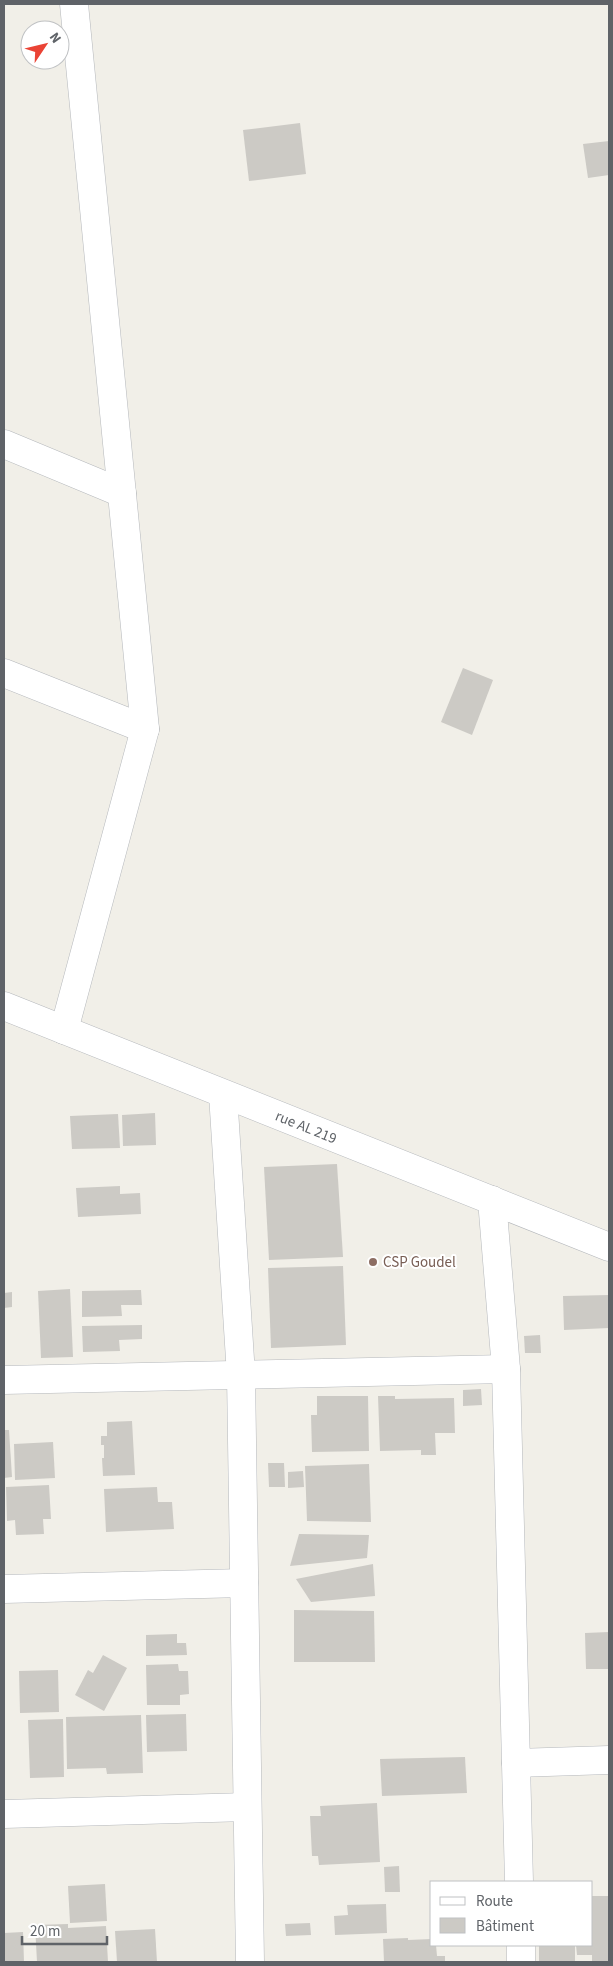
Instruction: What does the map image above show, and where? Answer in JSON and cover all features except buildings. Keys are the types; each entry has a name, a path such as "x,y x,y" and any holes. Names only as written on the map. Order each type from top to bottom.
{"street":[{"path":"64,1030 145,729 74,4"},
{"path":"4,444 122,493"},
{"path":"4,673 145,729"},
{"name":"rue AL 219","path":"4,1006 609,1247"},
{"path":"223,1094 240,1376 250,1962"},
{"path":"492,1200 506,1369 519,1881"},
{"path":"4,1380 506,1369"},
{"path":"4,1589 244,1583"},
{"path":"516,1763 609,1760"},
{"path":"4,1814 247,1807"},
{"path":"521,1946 521,1962"}],"place":[{"name":"CSP Goudel","path":"373,1262"}]}
